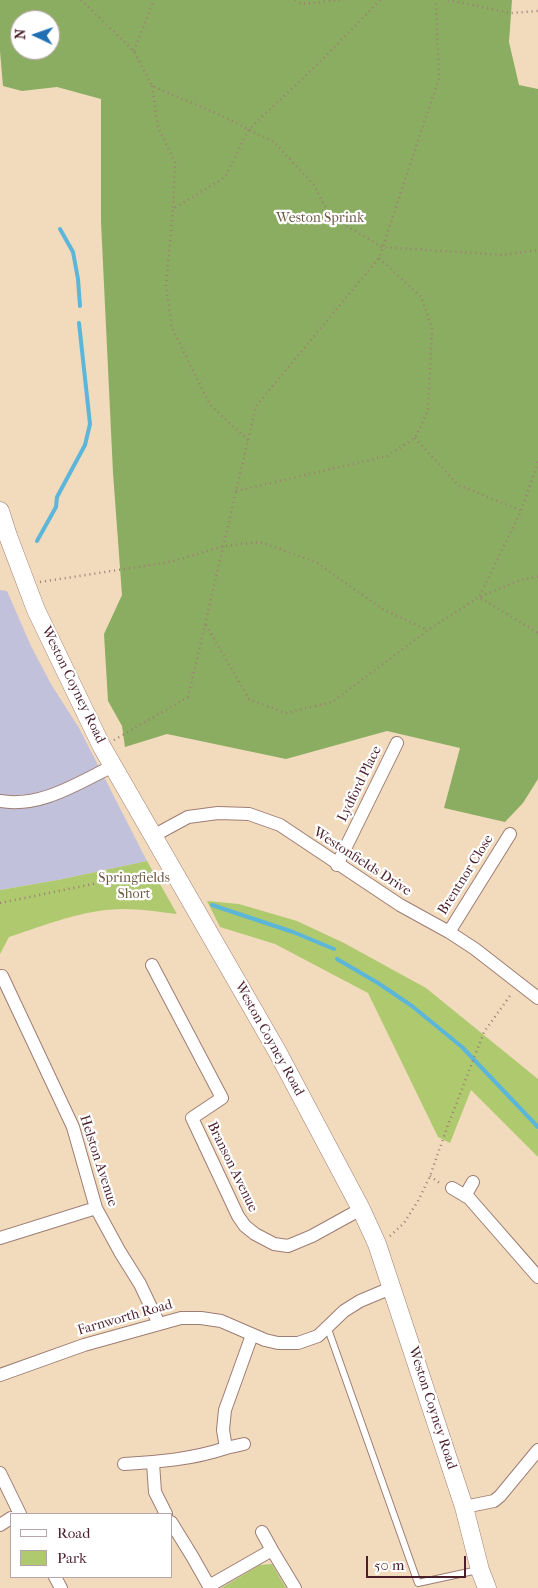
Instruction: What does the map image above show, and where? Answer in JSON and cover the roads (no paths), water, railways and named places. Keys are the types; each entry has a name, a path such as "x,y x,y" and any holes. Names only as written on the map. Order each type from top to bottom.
{"street":[{"name":"Weston Coyney Road","path":"0,511 40,618 102,747 277,1051 361,1209 377,1244 464,1507 480,1570 487,1588"},
{"name":"Lydford Place","path":"337,865 397,743"},
{"path":"0,802 31,802 51,796 113,766"},
{"name":"Westonfields Drive","path":"153,836 188,818 218,813 249,814 280,825 337,865 475,949 538,998"},
{"name":"Brentnor Close","path":"449,932 510,834"},
{"name":"Branson Avenue","path":"152,965 222,1098 192,1118 215,1170 245,1226 255,1234 274,1244 288,1246 312,1236 361,1209"},
{"name":"Helston Avenue","path":"2,976 73,1127 96,1208 140,1284 159,1324"},
{"path":"465,1196 473,1182"},
{"path":"452,1188 465,1196 538,1277"},
{"path":"0,1238 96,1208"},
{"name":"Farnworth Road","path":"0,1375 84,1345 181,1318 221,1321 252,1335 278,1343 298,1343 318,1336 344,1311 352,1306 392,1288"},
{"path":"226,1448 223,1430 225,1410 252,1335"},
{"path":"124,1464 153,1463 197,1457 244,1444"},
{"path":"464,1507 494,1501 538,1450"},
{"path":"153,1463 155,1492 166,1513"},
{"path":"0,1473 16,1513"},
{"path":"172,1524 192,1556 207,1587 272,1550"},
{"path":"262,1532 295,1588"}],"lane":[{"path":"328,1328 418,1583 480,1570"}],"waterway":[{"path":"60,229 73,252 80,306"},
{"path":"37,541 56,507 57,497 85,445 90,424 79,323"},
{"path":"212,905 293,932 334,949"},
{"path":"337,959 412,1006 462,1047 538,1127"}],"park label":[{"name":"Weston Sprink","path":"320,219"},
{"name":"Springfields Short","path":"134,888"}]}
